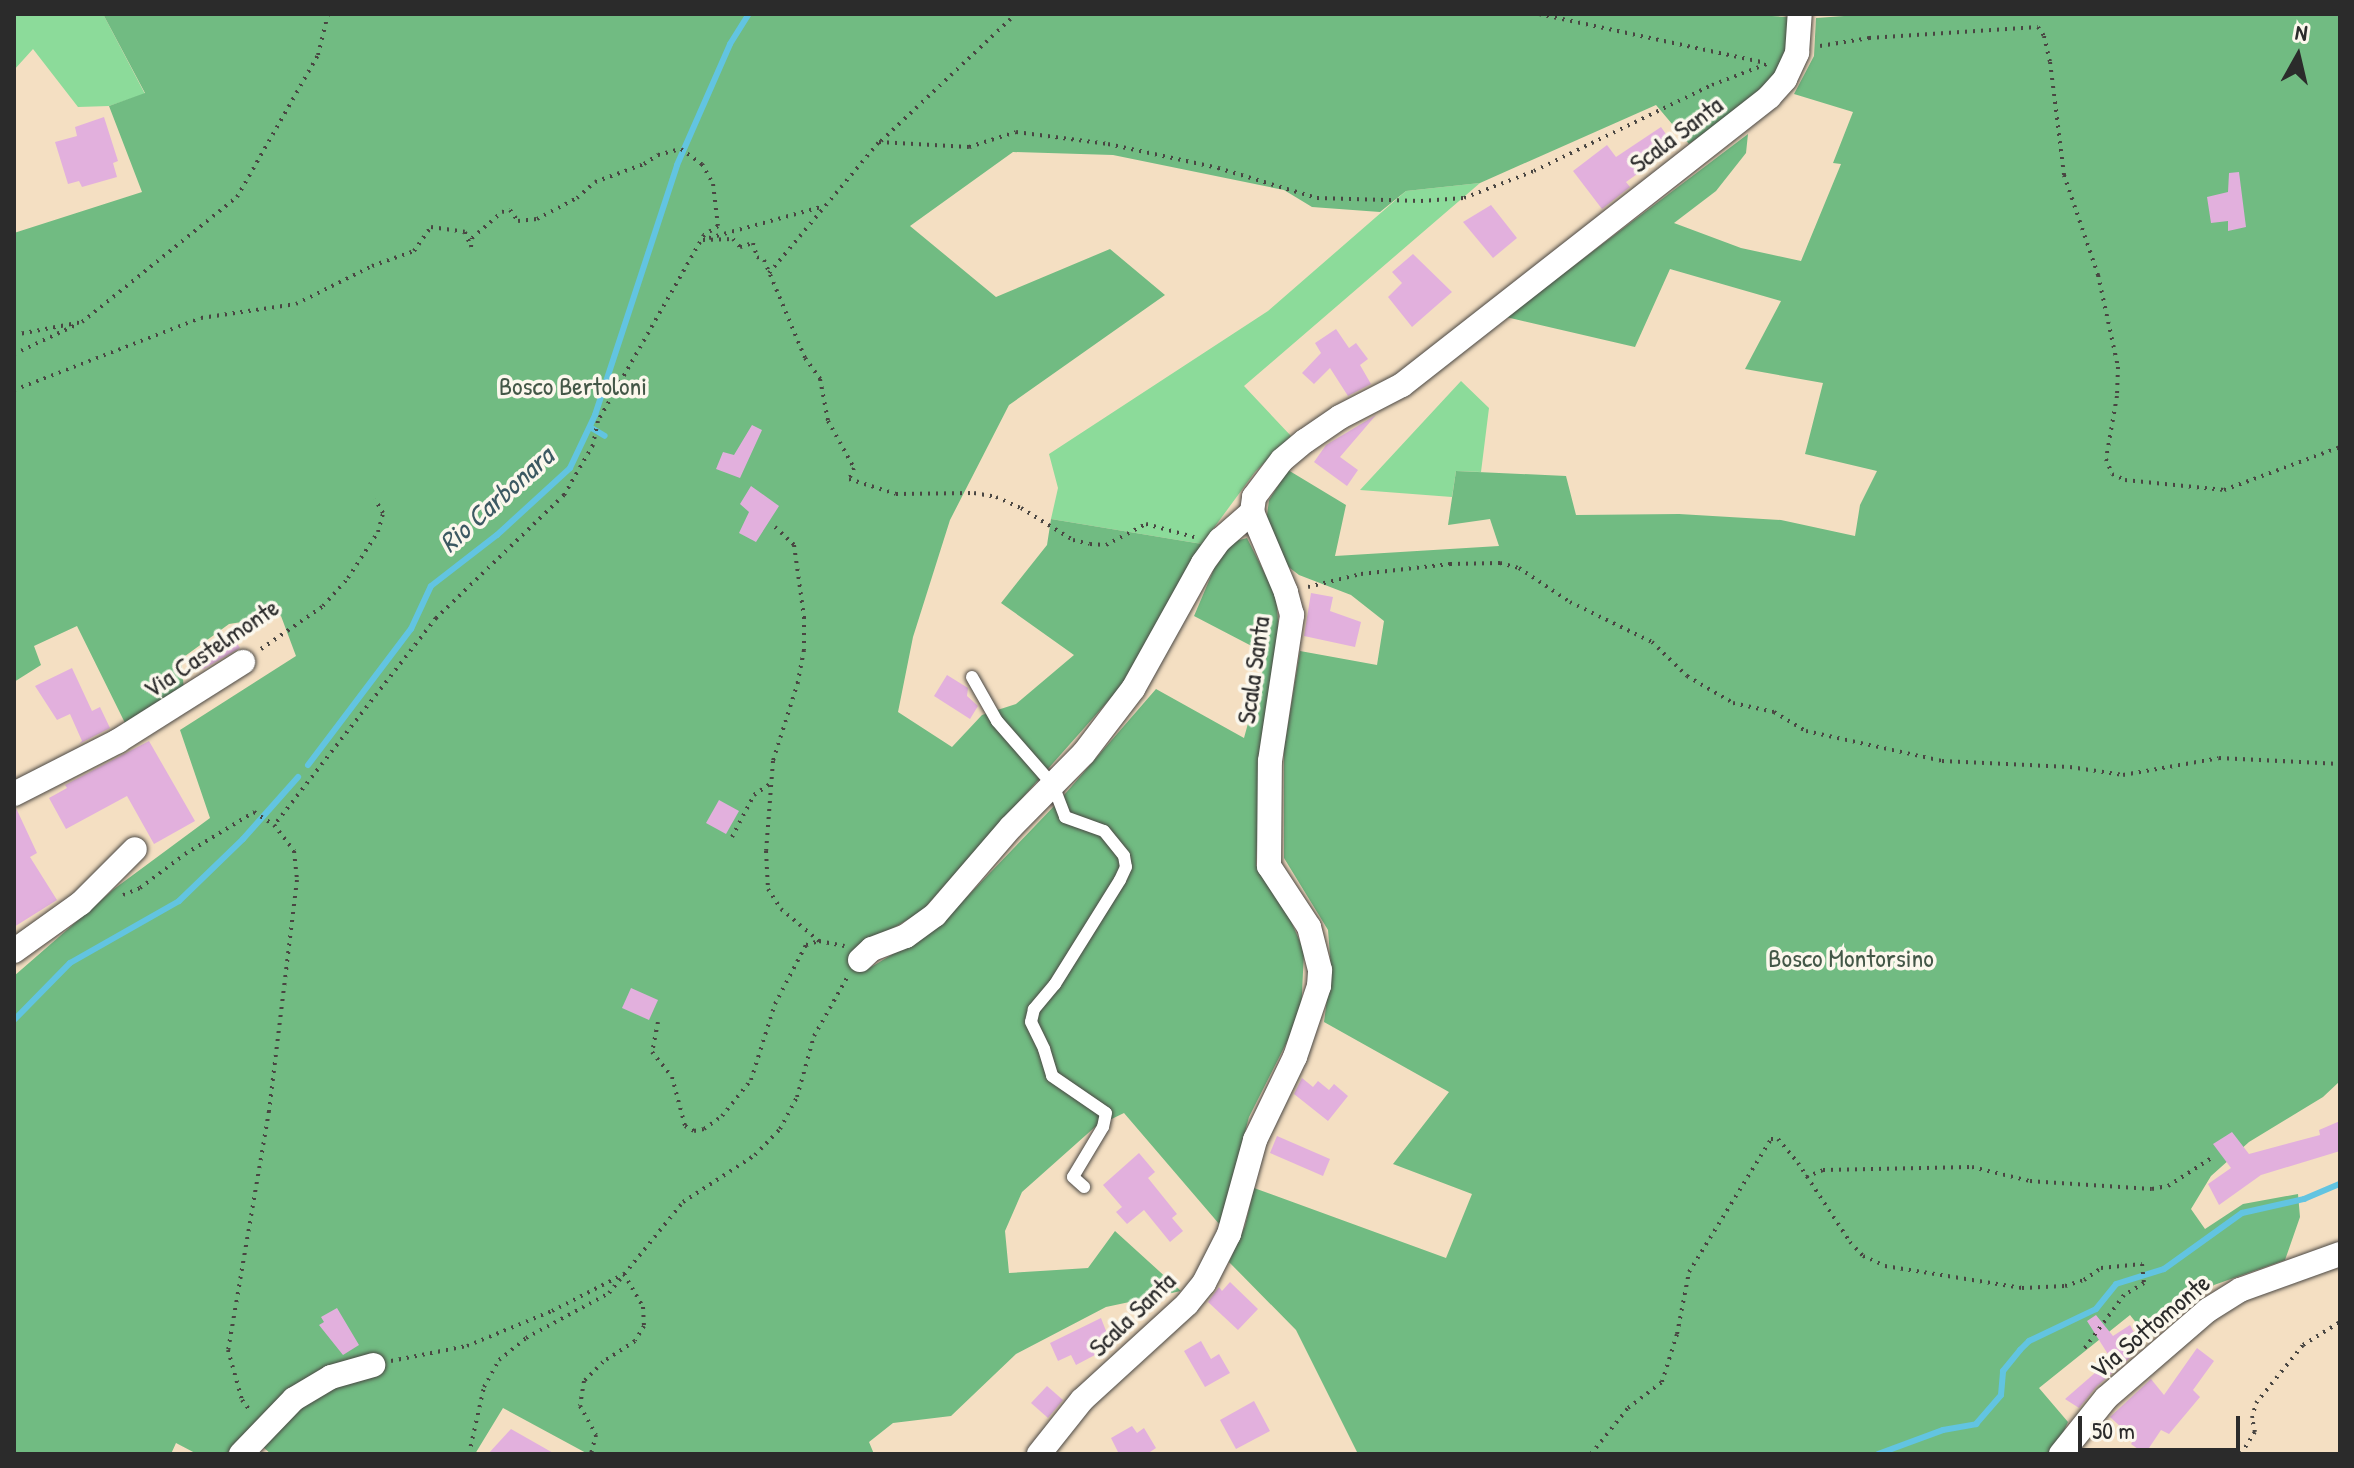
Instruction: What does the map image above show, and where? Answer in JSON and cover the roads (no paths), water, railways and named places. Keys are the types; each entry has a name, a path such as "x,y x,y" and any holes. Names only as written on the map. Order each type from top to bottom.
{"street":[{"name":"Scala Santa","path":"1039,1454 1082,1400 1195,1294 1229,1234 1255,1140 1295,1057 1319,986 1320,970 1309,927 1269,866 1271,747 1292,615 1286,592 1252,512 1254,497 1282,460 1340,417 1402,385 1739,121 1785,79 1798,49 1800,14"},
{"path":"866,954 906,936 935,915 1084,753 1133,689 1220,540 1252,512"},
{"name":"Via Castelmonte","path":"14,794 118,741 243,662"},
{"path":"14,951 81,903 135,849"},
{"name":"Via Sottomonte","path":"2061,1454 2106,1398 2216,1304 2254,1283 2340,1254"},
{"path":"241,1454 294,1399 319,1384 373,1365"}],"lane":[{"path":"972,677 997,721 1053,785 1065,817 1104,831 1120,849 1126,867 1072,957 1034,1009 1031,1022 1052,1076 1106,1113 1103,1127 1073,1177 1084,1187"}],"waterway":[{"name":"Rio Carbonara","path":"308,765 411,629 431,586 497,535 570,468 595,415 677,165 730,44 749,14"},
{"path":"590,427 605,436"},
{"name":"Rio Carbonara","path":"14,1020 70,963 179,901 243,839 298,777"},
{"path":"1878,1454 1943,1430 1976,1424 2001,1395 2003,1371 2020,1350 2029,1341 2096,1309 2116,1284 2164,1269 2242,1213 2304,1199 2340,1184"}],"park label":[{"name":"Bosco Bertoloni","path":"573,386"},
{"name":"Bosco Montorsino","path":"1851,958"}]}
